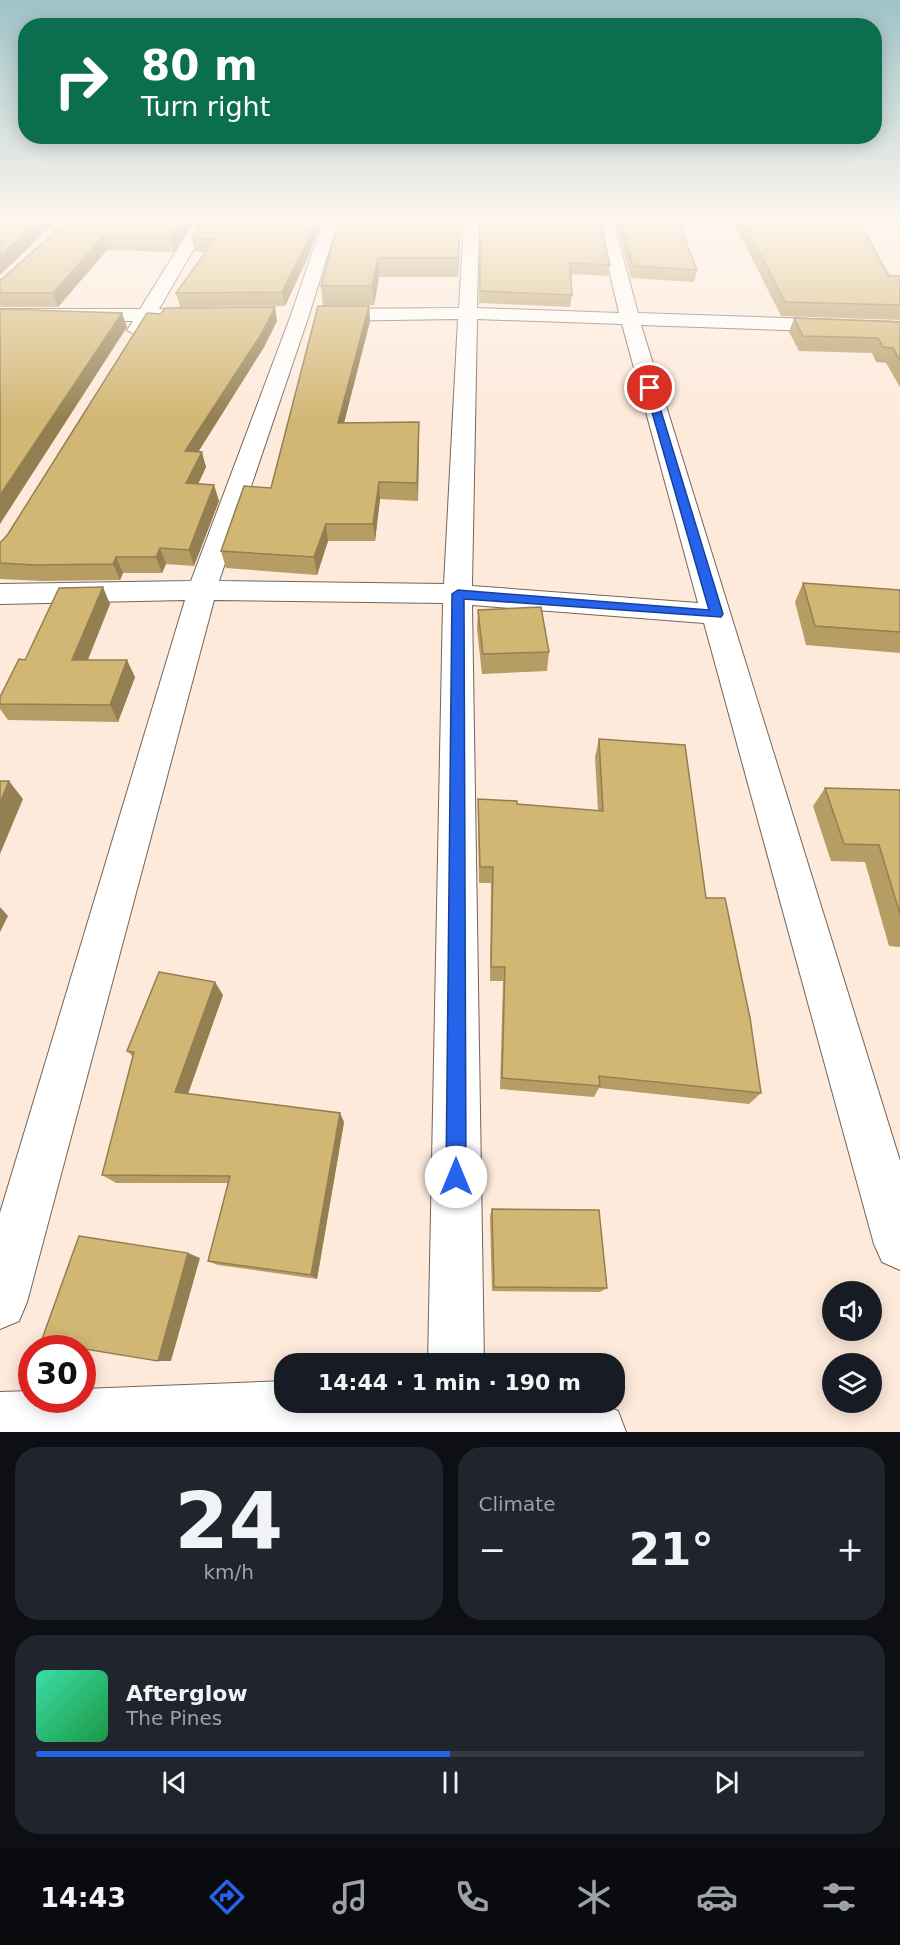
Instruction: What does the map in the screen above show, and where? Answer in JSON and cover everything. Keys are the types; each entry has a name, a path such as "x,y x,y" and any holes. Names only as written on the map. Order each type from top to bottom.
{"street":[{"path":"127,346 162,288"},
{"path":"0,1302 201,590 288,315 300,288"},
{"path":"456,1353 458,594 469,288"},
{"path":"622,288 900,1244"},
{"path":"288,315 468,313 900,328"},
{"path":"0,315 205,315"},
{"path":"0,594 201,590 458,594 717,614"},
{"path":"0,1421 274,1410"},
{"path":"504,1413 597,1432"}],"building":[{"path":"0,288 58,288 53,293 0,293"},
{"path":"180,288 284,288 282,292 176,293"},
{"path":"480,288 572,288 572,295 480,291"},
{"path":"778,288 900,288 900,305 785,302"},
{"path":"318,306 369,306 338,423 419,422 417,483 379,482 373,524 326,524 314,557 221,551 244,486 271,488"},
{"path":"275,307 262,333 185,451 202,452 186,483 214,485 189,550 160,548 156,557 116,557 113,564 0,563 0,542 8,534 147,313 161,314 165,308"},
{"path":"0,309 122,313 0,495"},
{"path":"794,318 900,322 900,361 893,348 883,347 878,338 803,336"},
{"path":"803,583 900,590 900,632 815,626"},
{"path":"103,587 72,660 127,660 110,705 0,704 0,697 19,659 25,660 59,588"},
{"path":"541,607 549,652 483,654 478,610"},
{"path":"599,739 685,745 706,898 725,898 750,1018 761,1093 599,1076 600,1086 502,1078 505,967 491,967 493,867 480,867 478,799 603,811"},
{"path":"0,781 9,781 0,803"},
{"path":"825,788 900,790 900,914 879,845 844,844"},
{"path":"159,972 215,982 175,1092 340,1113 311,1275 208,1261 230,1176 102,1175 134,1052 127,1051"},
{"path":"492,1209 599,1210 607,1288 494,1287"},
{"path":"79,1236 188,1253 158,1361 96,1351 96,1335 44,1335"}],"route":[{"path":"456,1177 458,594 717,614 650,388"}]}
